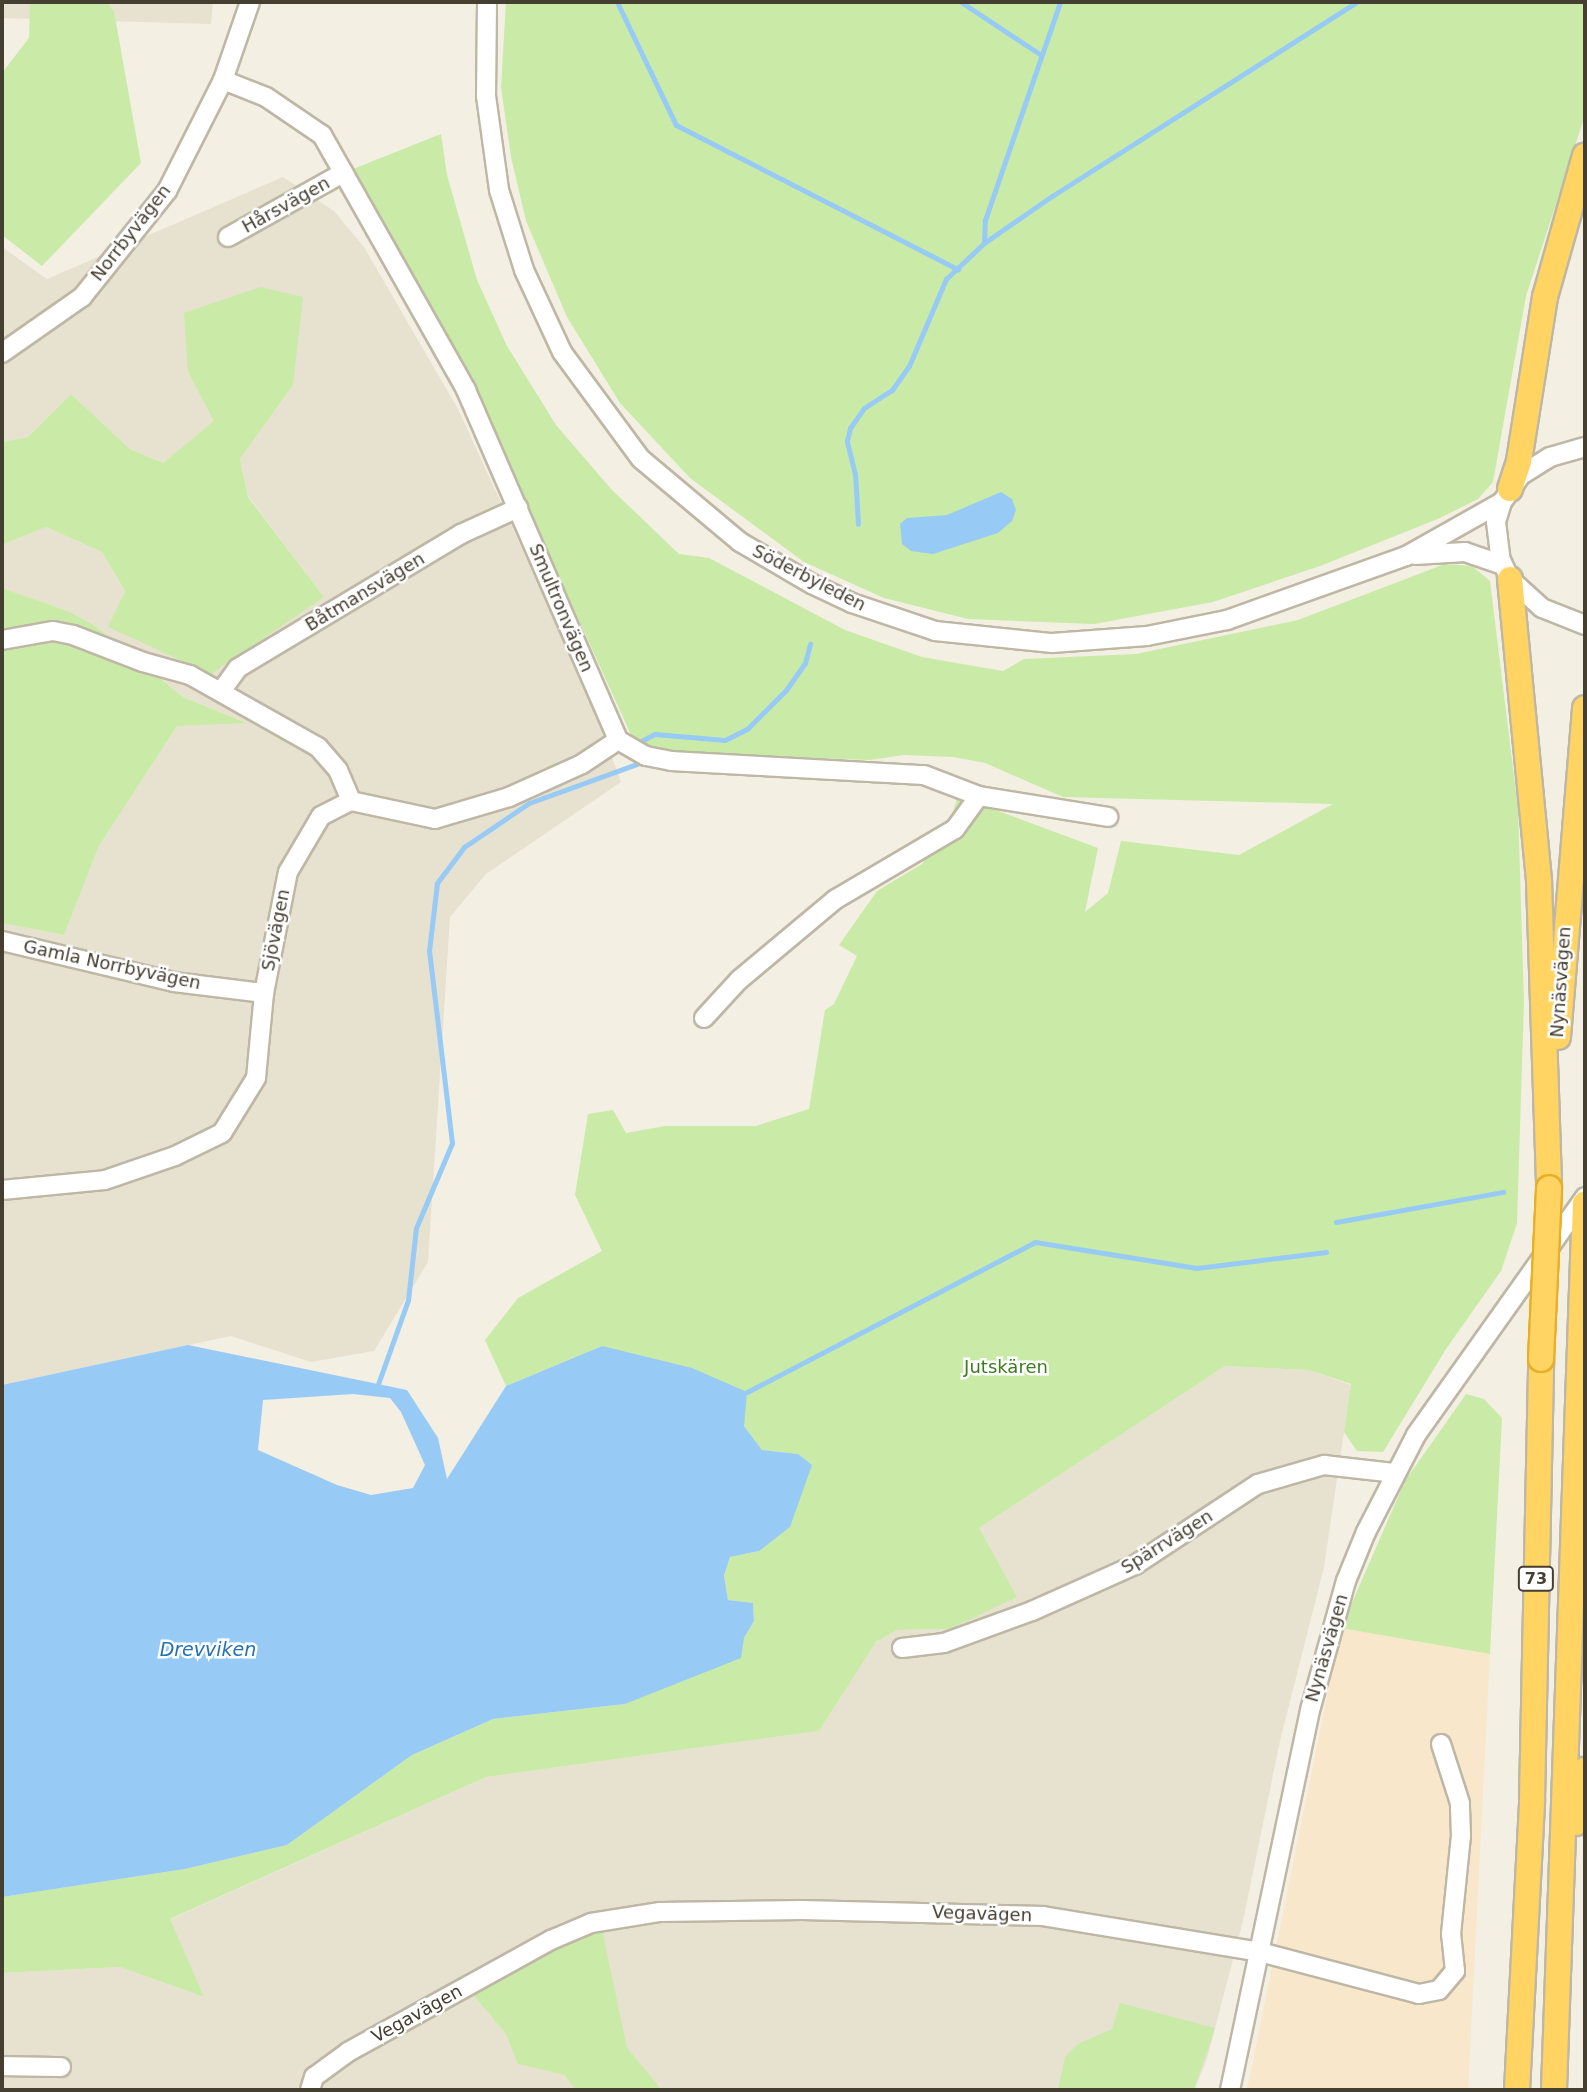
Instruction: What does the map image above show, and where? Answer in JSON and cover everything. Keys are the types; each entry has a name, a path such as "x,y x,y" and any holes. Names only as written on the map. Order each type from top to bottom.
{"highway":[{"path":"1506,495 1519,461 1545,297 1585,156"},
{"path":"1507,572 1539,881 1550,1084"},
{"name":"Nynäsvägen","path":"1517,2090 1532,1800 1550,1084 1585,708"},
{"name":"73","path":"1554,2090 1585,1204"},
{"path":"1560,1913 1585,1770"}],"street":[{"name":"Norrbyvägen","path":"2,353 90,286 167,191 223,80 250,2"},
{"name":"Söderbyleden","path":"487,2 489,141 510,231 542,310 583,386 641,460 740,542 812,584 895,619 935,631 1052,643 1147,636 1227,620 1406,556 1506,495 1534,465 1585,447"},
{"name":"Smultronvägen","path":"223,80 266,97 322,135 466,390 618,740"},
{"name":"Hårsvägen","path":"228,237 343,173"},
{"path":"1506,495 1497,538 1507,572 1542,608 1585,625"},
{"name":"Båtmansvägen","path":"222,690 238,668 461,534 518,508"},
{"name":"Söderbyleden","path":"1406,556 1465,552 1507,572"},
{"path":"2,640 53,631 74,635 222,690 318,747 338,771 351,801 435,819 509,797 582,764 618,740 646,756 671,761 924,775 979,796 1108,817"},
{"path":"704,1018 739,981 836,899 955,829 979,796"},
{"name":"Sjövägen","path":"2,1190 105,1180 175,1156 222,1133 256,1078 264,993 288,872 321,816 351,801"},
{"name":"Gamla Norrbyvägen","path":"2,941 174,982 264,993"},
{"name":"Nynäsvägen","path":"1230,2090 1318,1682 1346,1581 1394,1473 1585,1196"},
{"name":"Spärrvägen","path":"902,1648 944,1643 1135,1565 1258,1484 1324,1465 1394,1473"},
{"name":"Vegavägen","path":"310,2090 314,2077 348,2052 551,1940 616,1918 746,1909 965,1912 1043,1916 1260,1952 1419,1994 1448,1985 1455,1971 1451,1934 1461,1836 1460,1803 1441,1744"},
{"path":"2,2066 61,2067"}],"shaded area":[{"path":"2,2 213,2 211,24 2,18"},
{"path":"283,177 334,211 364,247 458,409 591,699 621,782 486,874 450,917 428,1262 374,1351 311,1362 231,1336 2,1385 2,923 64,935 99,846 177,726 245,722 183,697 94,625 68,611 2,588 2,545 46,527 102,552 125,591 109,627 324,597 248,496 240,459 293,385 188,372 215,421 163,463 130,449 71,394 28,437 2,442 2,247 47,279"},
{"path":"1225,1366 1309,1370 1351,1385 1324,1567 1280,1741 1243,1921 1207,2059 1194,2090 2,2090 2,1973 120,1967 204,1997 169,1920 486,1777 819,1731 876,1642 897,1630 949,1629 979,1528"},
{"path":"1341,1628 1490,1654 1468,2090 1247,2090"}],"green space":[{"path":"30,2 106,2 114,11 141,163 42,266 2,235 2,73 29,38"},
{"path":"506,2 1585,2 1585,115 1526,296 1493,482 1478,499 1440,518 1320,566 1213,602 1094,624 968,619 884,598 804,562 690,478 620,403 567,317 526,221 511,157 501,87"},
{"name":"Jutskären","path":"441,134 447,175 477,280 507,346 556,425 612,490 679,554 709,558 845,630 922,657 1003,671 1024,659 1136,654 1298,620 1445,564 1472,566 1490,581 1518,809 1524,1001 1517,1223 1501,1271 1446,1349 1383,1452 1357,1451 1344,1432 1351,1384 1309,1370 1225,1366 979,1528 1017,1597 949,1629 897,1630 876,1642 819,1731 486,1777 170,1919 204,1997 120,1967 2,1973 2,1897 185,1869 287,1845 412,1755 493,1719 625,1704 744,1638 754,1621 753,1603 728,1600 724,1576 730,1557 759,1551 798,1454 762,1450 744,1426 602,1346 506,1386 485,1340 518,1298 602,1251 575,1195 588,1114 613,1110 626,1133 665,1126 756,1126 809,1109 825,1010 834,1004 857,956 839,945 877,891 922,864 950,821 958,796 1098,848 1085,912 1108,893 1121,841 1239,855 1333,804 1063,797 985,763 953,757 904,755 870,760 673,753 651,751 632,737 458,354 353,169"},
{"path":"261,287 303,297 293,385 240,459 248,497 324,597 211,674 108,627 125,591 102,552 46,527 2,545 2,442 28,437 71,394 130,449 163,463 214,421 188,372 184,313"},
{"path":"2,588 68,611 94,625 183,697 247,723 177,726 99,846 64,935 2,923"},
{"path":"1466,1394 1484,1399 1502,1418 1490,1654 1341,1628 1405,1481"},
{"path":"601,1925 627,2048 662,2090 575,2090 565,2075 518,2064 506,2034 472,1993"},
{"path":"1120,2003 1215,2028 1194,2090 1058,2090 1065,2057 1078,2044 1112,2029"}],"water":[{"path":"1001,492 1012,499 1016,510 1012,521 998,533 933,554 911,551 902,544 900,524 907,518 947,515"},
{"name":"Drevviken","path":"188,1345 407,1390 438,1438 447,1479 506,1386 602,1346 692,1368 747,1392 744,1426 762,1450 798,1454 812,1465 790,1527 759,1551 730,1557 724,1576 728,1600 753,1603 754,1621 744,1638 741,1658 625,1704 493,1719 412,1755 287,1845 185,1869 2,1897 2,1385","holes":["353,1394 390,1398 401,1412 425,1465 413,1488 371,1495 337,1485 258,1450 263,1400"]}],"waterway":[{"path":"617,2 676,125 958,269"},
{"path":"961,2 1041,55"},
{"path":"984,243 985,220 1060,2"},
{"path":"858,524 855,474 847,441 850,428 864,408 892,390 909,366 946,279 984,243 1052,196 1357,2"},
{"path":"643,740 655,734 725,740 747,729 786,690 805,663 810,644"},
{"path":"378,1384 408,1300 416,1228 452,1143 429,951 437,883 464,847 529,803 637,764"},
{"path":"1336,1222 1503,1192"},
{"path":"747,1392 1035,1242 1197,1268 1326,1252"}]}
